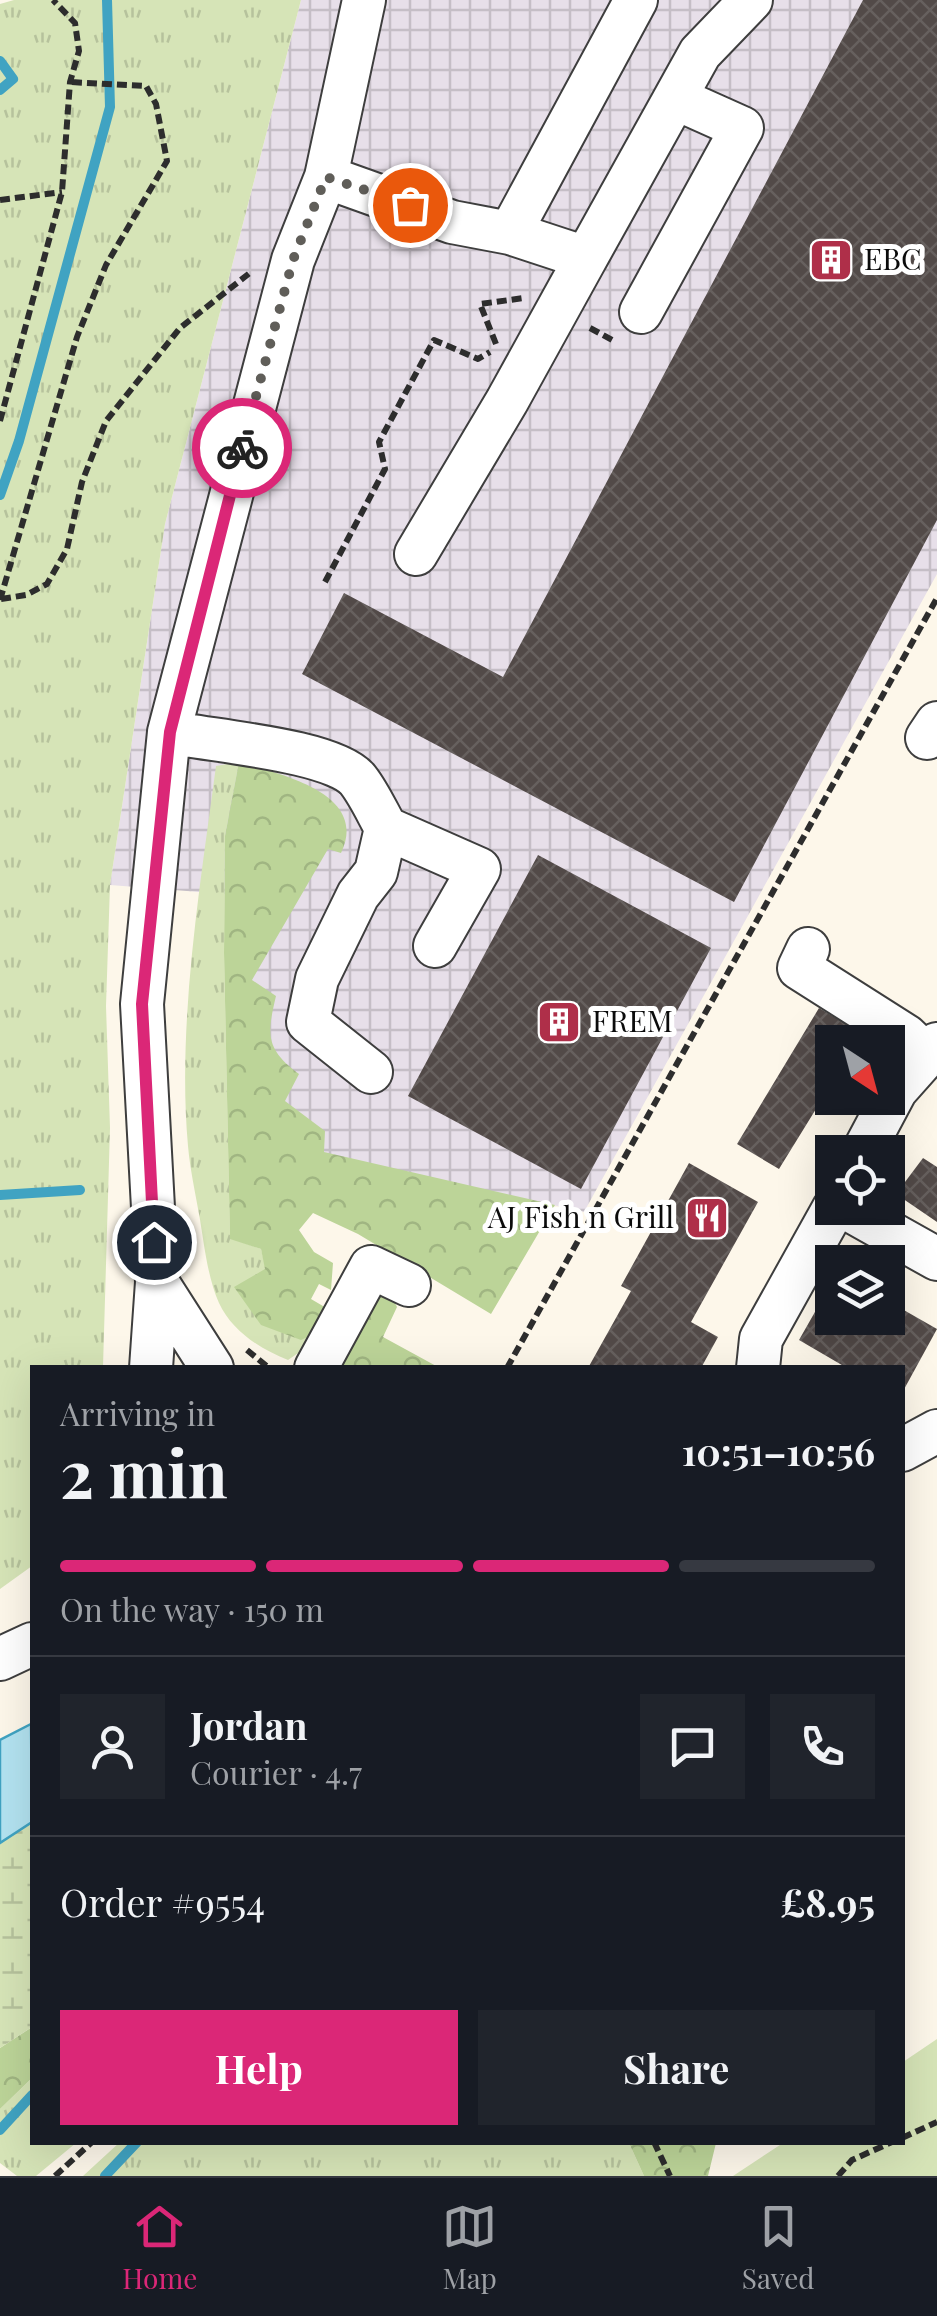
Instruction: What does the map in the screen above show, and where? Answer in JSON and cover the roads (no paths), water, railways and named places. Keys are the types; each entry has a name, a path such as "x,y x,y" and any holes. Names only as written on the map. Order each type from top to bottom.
{"street":[{"path":"150,1365 157,1282 142,1004 170,732 293,260 326,177 364,0"},
{"path":"510,233 636,0"},
{"path":"416,554 700,53 751,0"},
{"path":"641,312 742,128 675,98"},
{"path":"326,177 452,222 510,233 586,258"},
{"path":"170,732 300,752 356,776 386,828 479,868 435,946"},
{"path":"371,1072 308,1022 317,979 358,895 376,872 386,828"},
{"path":"808,949 799,968 932,1050 896,1090 872,1135"},
{"path":"758,1365 761,1338 824,1225"},
{"path":"876,1225 937,1260"},
{"path":"318,1365 371,1267 409,1286"},
{"path":"157,1282 224,1353"},
{"path":"905,1448 937,1431"},
{"path":"0,1659 30,1645"}],"water":[{"path":"30,1725 30,1823 0,1843 0,1740"}],"waterway":[{"path":"0,495 19,441 110,107 107,0"},
{"path":"0,61 13,79 0,90"},
{"path":"0,1195 80,1190"},
{"path":"0,2130 30,2097"},
{"path":"105,2176 134,2145"}],"place":[{"name":"EBC","path":"831,260"},
{"name":"FREM","path":"559,1022"},
{"name":"AJ Fish n Grill","path":"707,1218"}]}
